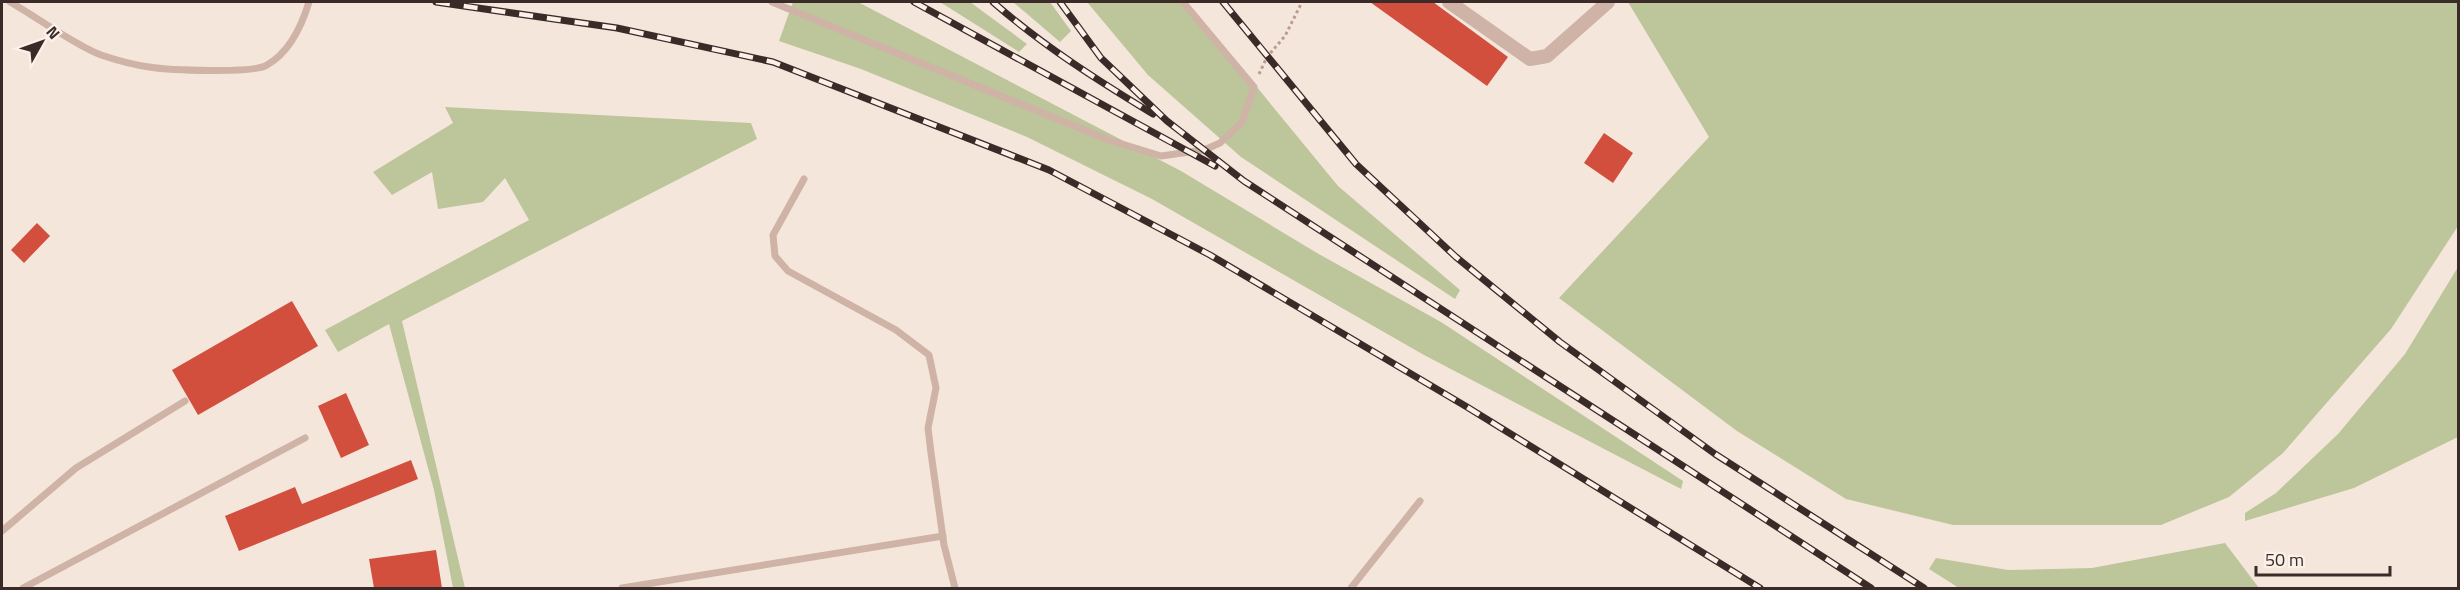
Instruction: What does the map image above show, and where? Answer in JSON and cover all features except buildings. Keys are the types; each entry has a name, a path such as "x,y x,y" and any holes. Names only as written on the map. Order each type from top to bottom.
{"street":[{"path":"1449,2 1530,59 1547,56 1608,2"}],"lane":[{"path":"10,2 99,55 150,67 229,70 267,66 286,48 298,31 309,2"},
{"path":"772,2 1106,139 1161,156 1204,150 1220,143 1242,122 1254,87 1183,2"},
{"path":"804,179 773,235 775,256 788,271 896,330 929,355 936,388 929,436 943,536 955,588"},
{"path":"2,531 76,468 185,401"},
{"path":"23,588 305,438"},
{"path":"1351,588 1420,501"},
{"path":"622,588 943,536"}],"path":[{"path":"1254,87 1267,57 1285,36 1302,2"}],"green space":[{"path":"793,2 858,2 1181,171 1317,253 1441,322 1683,481 1681,489 1424,355 1152,199 1027,137 861,69 779,41"},
{"path":"940,2 970,2 1027,44 1019,52"},
{"path":"1013,2 1050,2 1071,31 1060,42"},
{"path":"1087,2 1187,2 1338,186 1460,290 1455,299 1241,157 1148,75"},
{"path":"1628,2 2458,2 2458,226 2391,329 2283,453 2229,497 2161,525 1953,525 1846,499 1737,431 1559,298 1709,137"},
{"path":"445,107 751,123 757,139 402,321 465,588 453,588 434,490 389,324 338,352 325,330 529,220 505,178 483,202 438,209 432,172 392,195 373,172 453,123"},
{"path":"2458,267 2458,437 2354,488 2245,521 2245,513 2276,493 2338,434 2405,354"},
{"path":"2225,543 2259,588 1959,588 1929,569 1936,558 2008,570 2092,568"}],"railway":[{"path":"436,2 617,28 773,62 1049,170 1210,255 1467,407 1760,588"},
{"path":"914,2 1215,166"},
{"path":"993,2 1070,61 1153,114"},
{"path":"1060,2 1101,58 1167,121 1244,181 1871,588"},
{"path":"1223,2 1356,164 1456,257 1560,342 1715,454 1924,588"}]}
